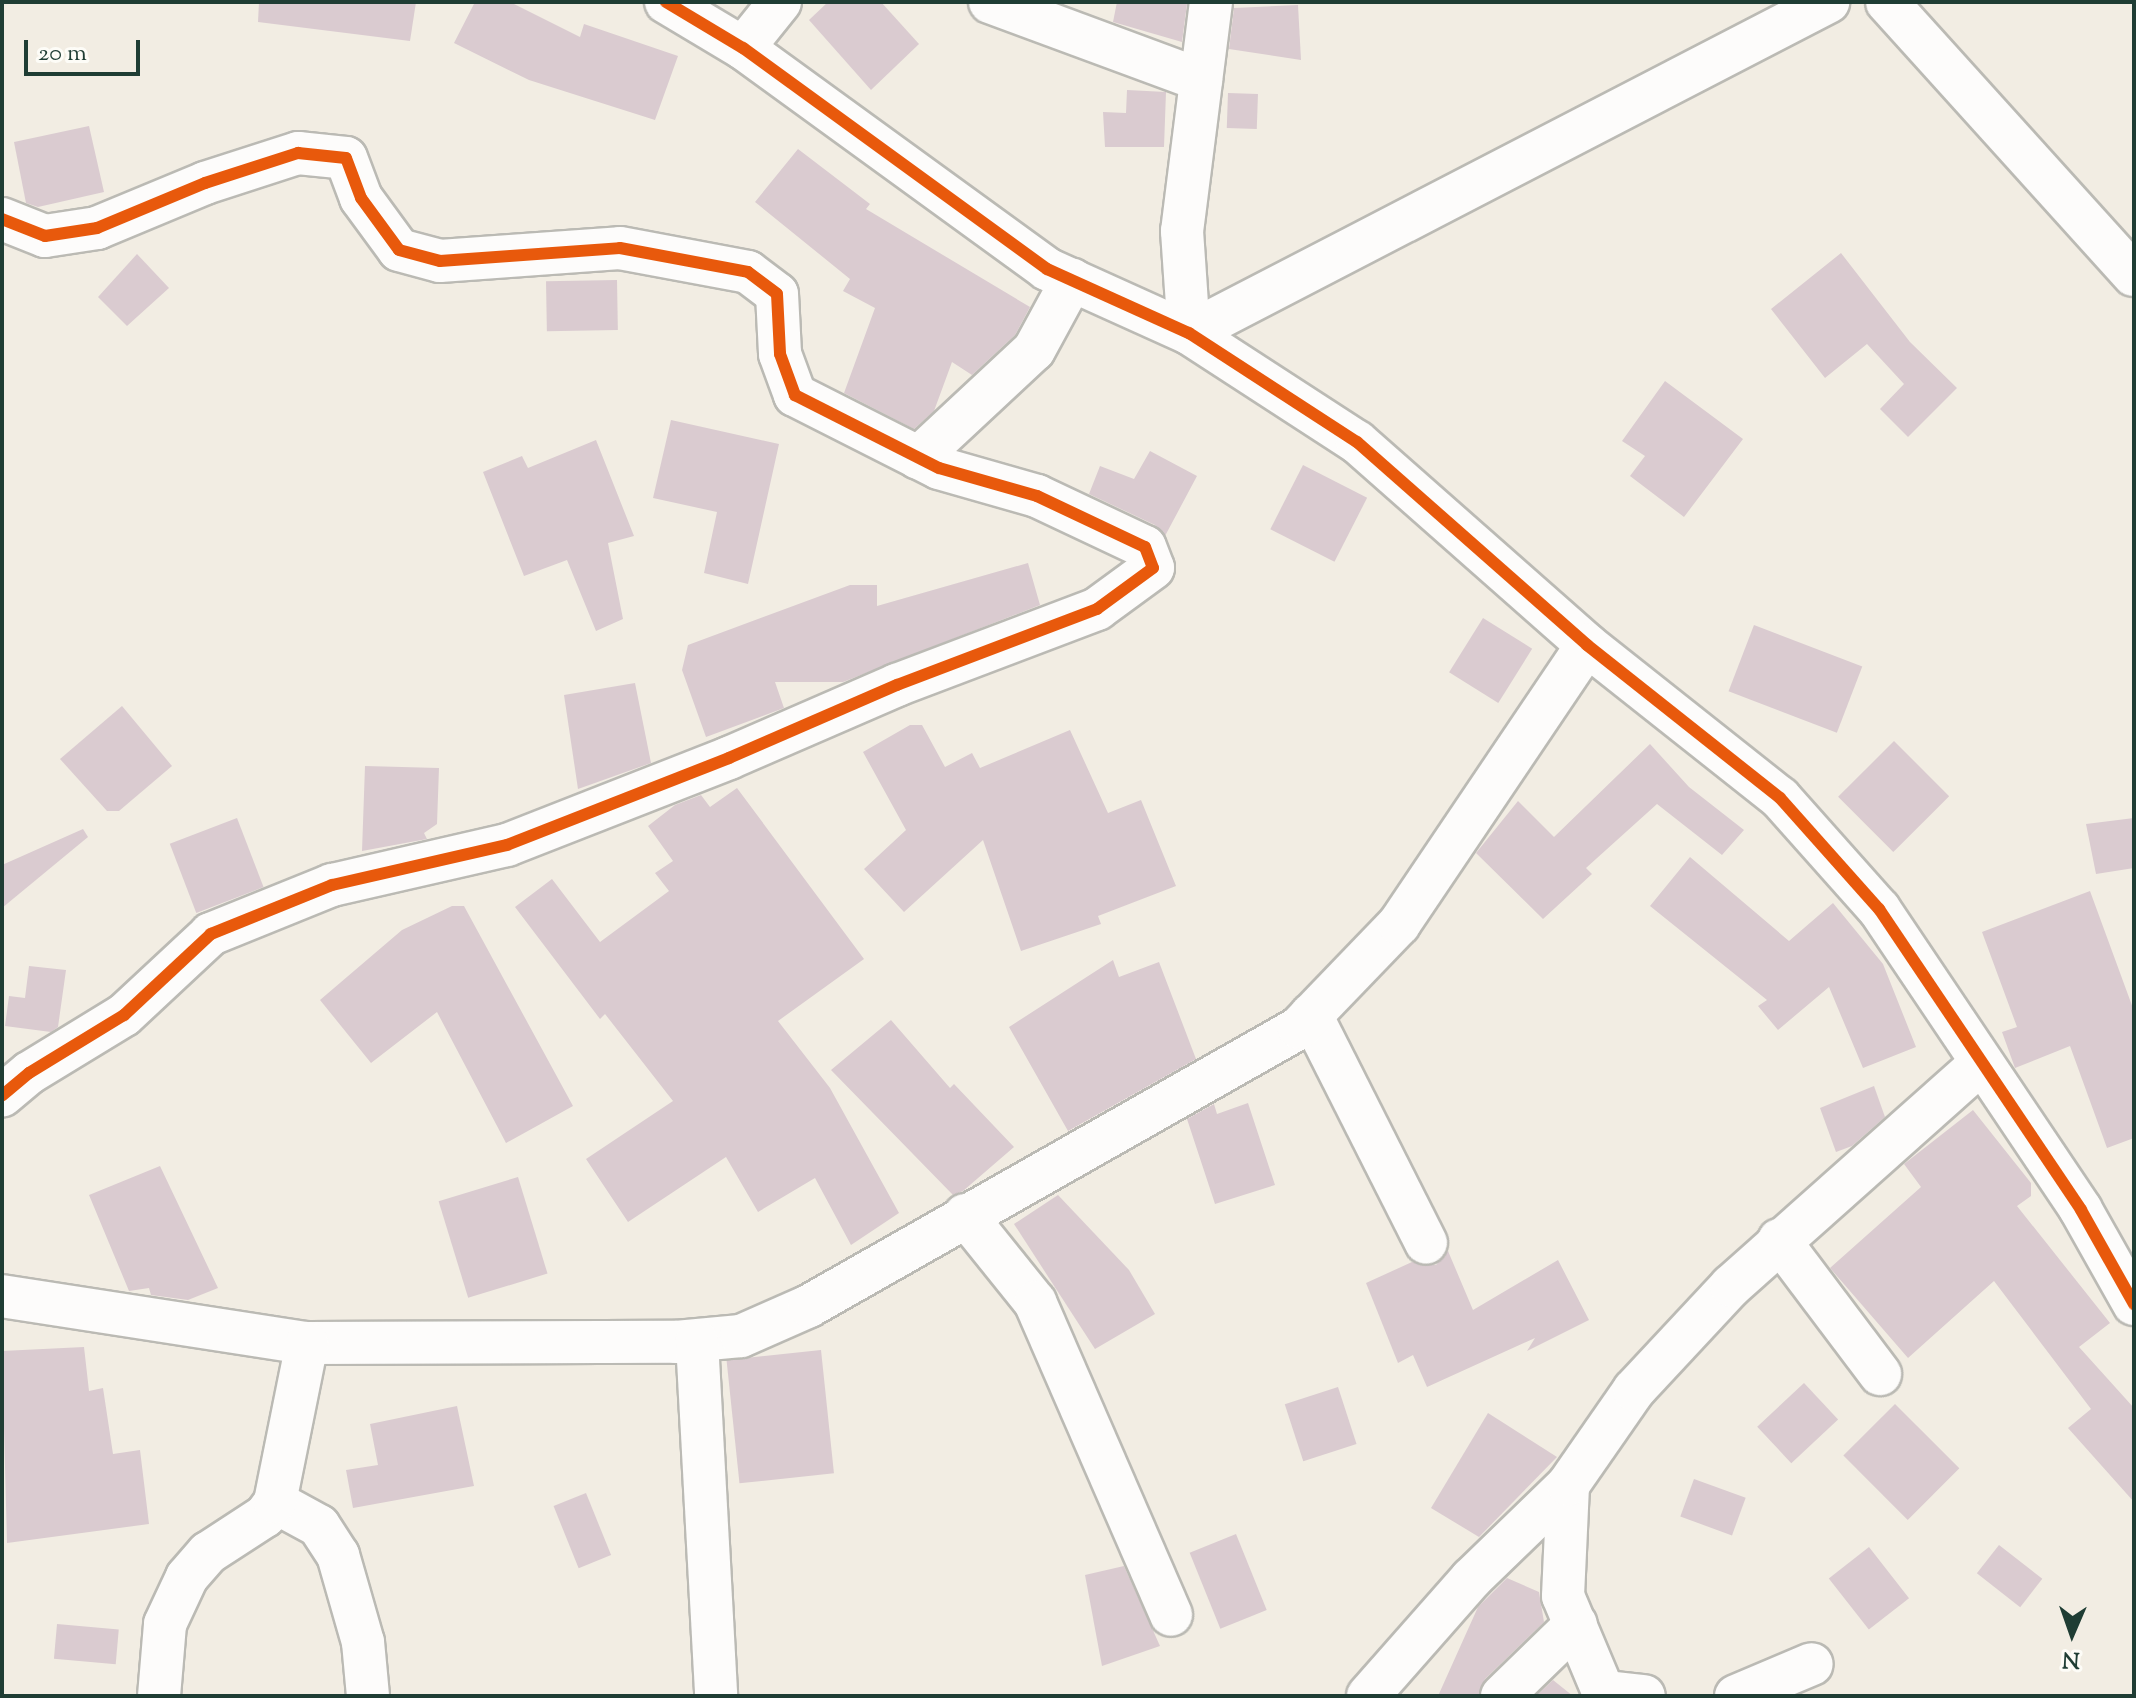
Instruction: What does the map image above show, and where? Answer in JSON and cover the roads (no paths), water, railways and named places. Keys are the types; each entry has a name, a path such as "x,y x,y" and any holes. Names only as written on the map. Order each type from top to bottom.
{"street":[{"path":"666,2 743,48 1047,269 1189,333 1357,442 1587,645 1780,798 1879,909 1980,1064 2081,1210 2134,1304"},
{"path":"743,48 780,2"},
{"path":"990,2 1201,80"},
{"path":"1189,333 1182,231 1211,2"},
{"path":"1189,333 1828,2"},
{"path":"1887,2 2134,275"},
{"path":"2,219 45,236 97,228 205,183 298,153 346,158 361,198 399,250 440,261 620,248 748,272 777,294 780,354 795,395 918,458 1037,496 1145,547 1153,568 1097,609 897,685 729,758 507,845 332,885 211,934 124,1015 29,1073 2,1096"},
{"path":"918,458 1034,350 1072,280"},
{"path":"2,1296 307,1343 697,1341 741,1336 809,1306 1299,1028 1399,924 1587,645"},
{"path":"1311,1015 1426,1243"},
{"path":"1368,1696 1471,1579 1568,1485 1634,1390 1779,1240 1980,1064"},
{"path":"965,1215 1035,1302 1171,1615"},
{"path":"1779,1240 1880,1374"},
{"path":"697,1341 716,1696"},
{"path":"159,1696 165,1624 187,1577 208,1553 265,1516 275,1502 307,1343"},
{"path":"1568,1485 1563,1596 1618,1695"},
{"path":"275,1502 319,1526 338,1555 363,1642 368,1696"},
{"path":"1502,1696 1576,1624"},
{"path":"1736,1696 1812,1664"}]}
